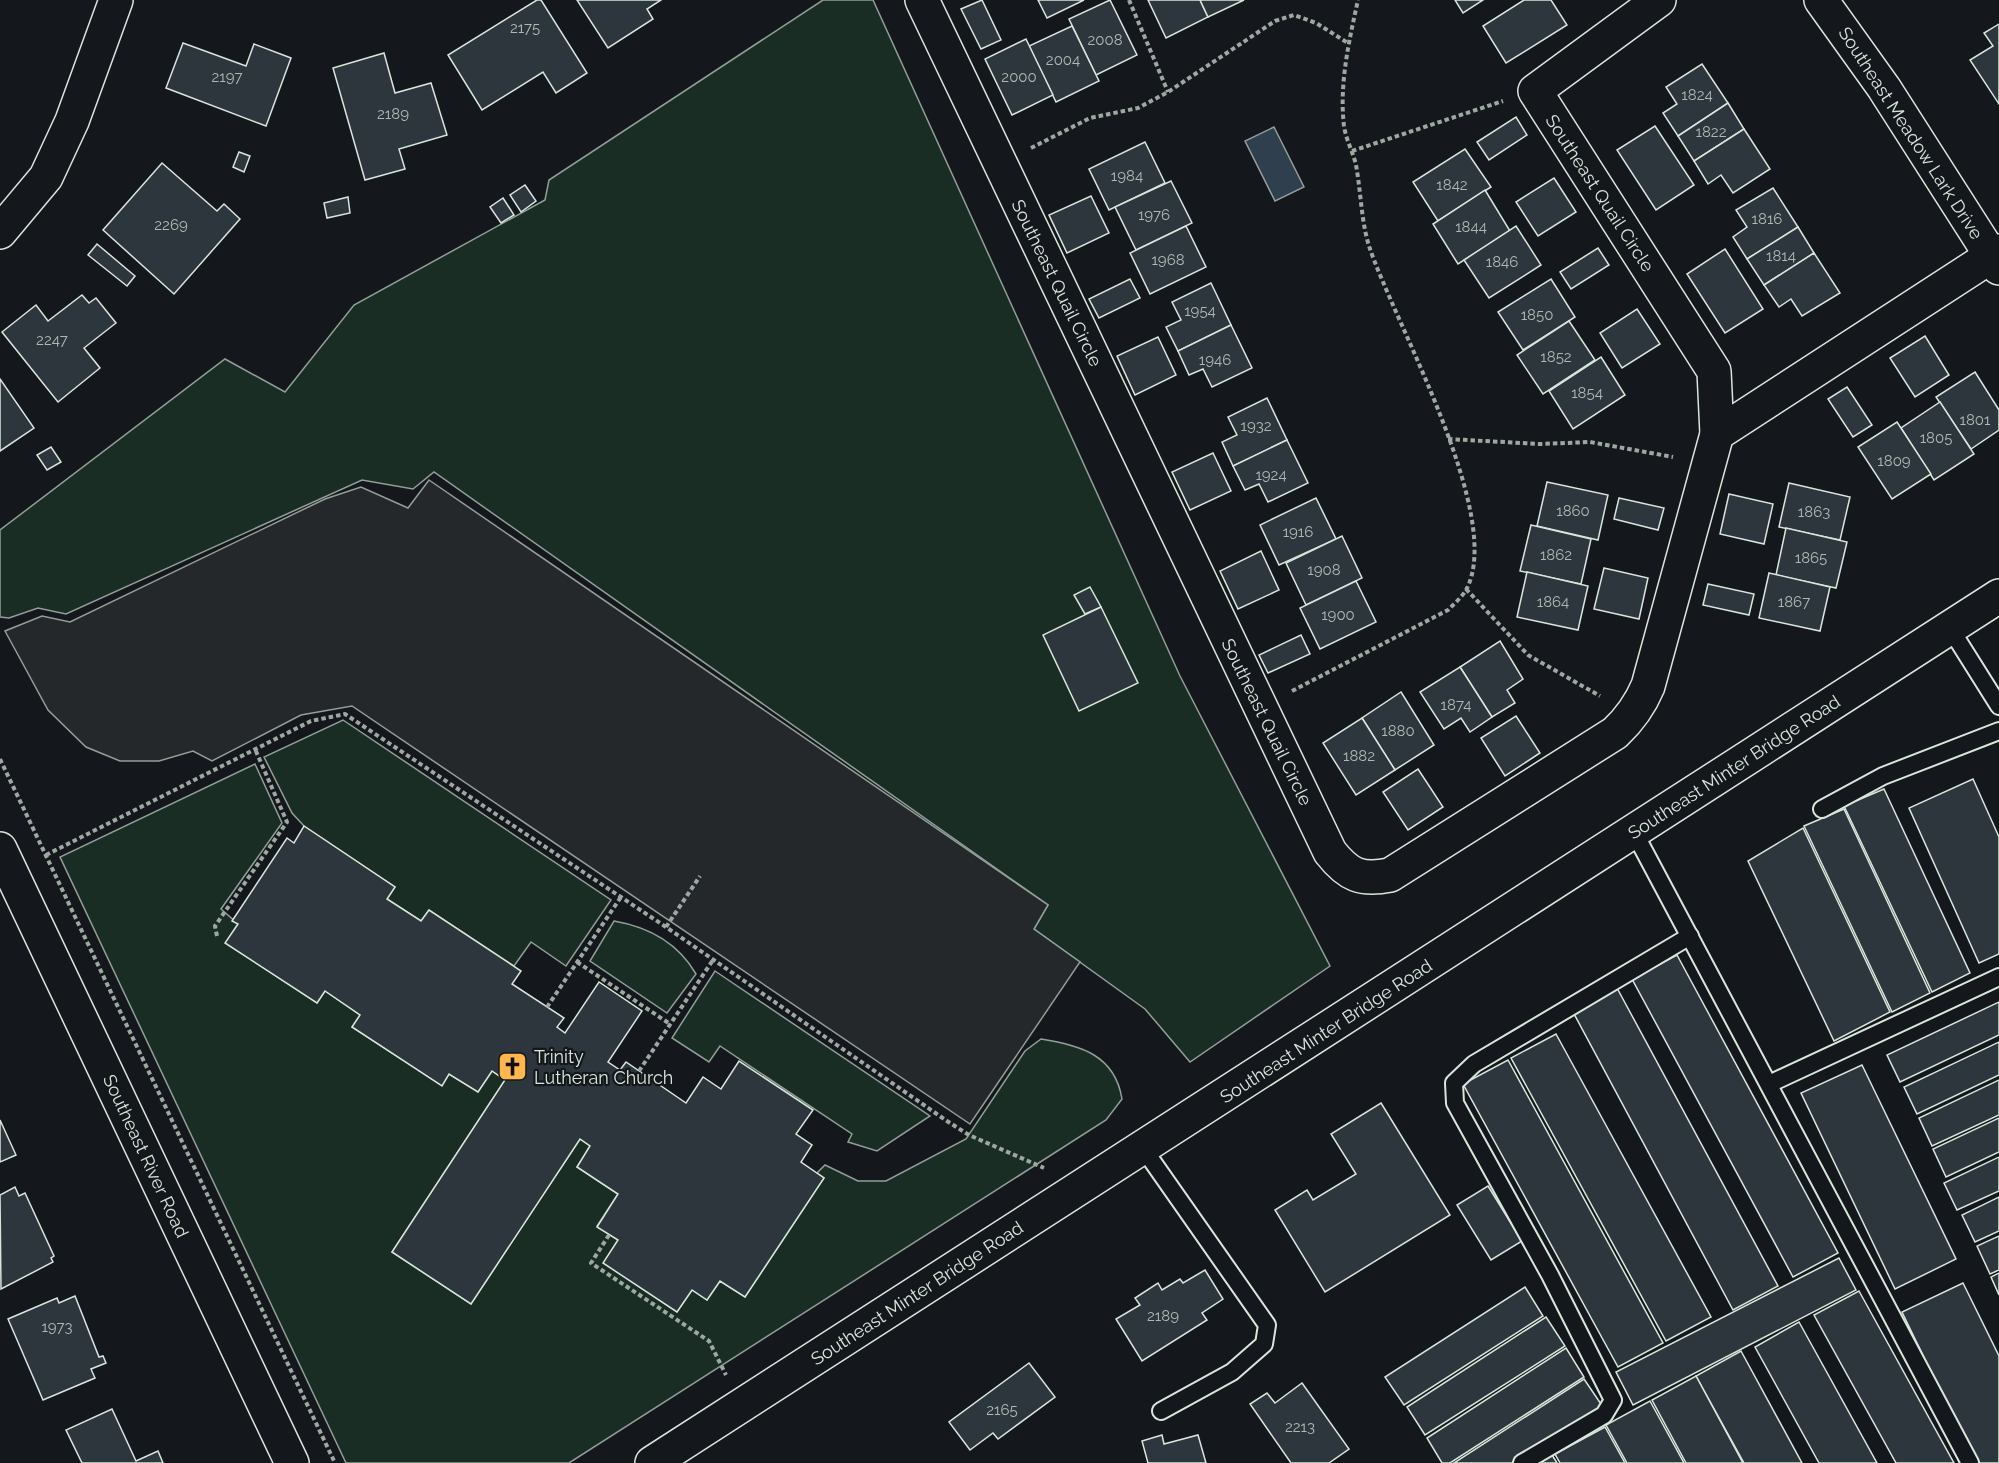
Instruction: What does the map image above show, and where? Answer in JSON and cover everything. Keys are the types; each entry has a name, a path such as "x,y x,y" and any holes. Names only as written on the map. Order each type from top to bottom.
{"street":[{"path":"0,232 46,177 72,121 116,0"},
{"name":"Southeast Quail Circle","path":"922,0 1330,852 1342,867 1354,874 1371,879 1390,875 1615,734 1641,704 1648,686 1717,435 1714,372 1534,91"},
{"path":"1534,91 1659,0"},
{"name":"Southeast Meadow Lark Drive","path":"1821,0 1884,88 1997,258"},
{"path":"1717,435 1997,258"},
{"name":"Southeast Minter Bridge Road","path":"652,1463 1999,596"},
{"name":"Southeast River Road","path":"0,849 292,1463"}],"lane":[{"path":"1950,628 1999,706"},
{"path":"1822,809 1883,776 1999,731"},
{"path":"1634,832 1970,1463"},
{"path":"1522,1463 1604,1415 1613,1400 1550,1275 1455,1103 1454,1083 1474,1064 1690,936"},
{"path":"1769,1084 1999,977"},
{"path":"1143,1148 1267,1325 1264,1344 1232,1372 1161,1411"}],"path":[{"path":"1129,0 1168,92"},
{"path":"1260,708 1448,610 1466,589 1472,566 1474,535 1471,505 1420,364 1369,245 1352,151 1344,124 1344,83 1348,43 1358,0"},
{"path":"1000,164 1077,124 1103,114 1123,113 1138,108 1168,92 1275,21 1293,15 1316,23 1348,43"},
{"path":"1352,151 1534,91"},
{"path":"1448,439 1540,444 1590,442 1648,450 1708,466"},
{"path":"1466,589 1528,655 1632,714"},
{"path":"46,855 311,721 345,714 666,927 969,1135 1045,1168"},
{"path":"217,936 215,926 287,822 255,750"},
{"path":"0,759 335,1463"},
{"path":"666,927 700,876"},
{"path":"548,1007 621,897"},
{"path":"639,1071 713,960"},
{"path":"577,962 670,1024"},
{"path":"609,1235 591,1263 709,1341 726,1375"}],"green space":[{"path":"823,0 873,0 1180,676 1330,966 1190,1062 1145,1009 1034,929 1048,905 434,472 413,489 362,480 66,614 38,608 9,618 0,617 0,530 225,359 285,392 354,305 545,200 549,180"},
{"path":"343,720 611,900 566,966 531,942 514,966 429,910 421,921 387,899 395,887 304,826 292,813 264,757"},
{"path":"255,764 282,823 221,909 238,924 226,943 317,1003 325,991 360,1015 352,1027 442,1085 449,1074 478,1092 492,1071 505,1080 392,1252 471,1304 580,1139 590,1146 577,1167 618,1194 597,1226 618,1240 604,1263 677,1312 692,1290 707,1300 720,1281 745,1297 824,1178 817,1173 825,1165 858,1181 886,1181 966,1139 1025,1051 1041,1039 1082,1049 1104,1062 1118,1084 1122,1099 1106,1120 569,1463 346,1463 60,857"},
{"path":"614,921 639,927 661,938 681,953 696,974 667,1013 590,961"},
{"path":"715,971 930,1116 877,1151 848,1142 852,1134 720,1046 709,1062 672,1038"}],"shaded area":[{"path":"429,480 1048,905 1034,929 1080,962 970,1124 352,706 301,715 212,761 193,751 159,761 120,761 86,747 48,710 5,631 42,616 70,622 325,499 361,487 408,508"}],"water":[{"path":"1274,127 1304,187 1275,201 1245,141"}],"building":[{"path":"537,0 541,0 587,73 556,93 543,72 482,110 448,55"},
{"path":"577,0 661,0 647,9 653,19 608,48"},
{"path":"982,0 1001,40 981,49 961,9"},
{"path":"1038,0 1084,0 1047,18"},
{"path":"1110,0 1137,55 1096,75 1069,19"},
{"path":"1148,0 1200,0 1208,17 1166,38"},
{"path":"1200,0 1244,0 1208,17"},
{"path":"1455,0 1483,0 1463,13"},
{"path":"1524,0 1551,0 1567,25 1506,63 1483,26"},
{"path":"1999,24 1999,104 1970,60 1993,46 1984,33"},
{"path":"1072,26 1099,81 1056,102 1029,46"},
{"path":"1026,39 1053,95 1012,115 985,59"},
{"path":"183,43 246,66 254,44 291,58 266,126 166,88"},
{"path":"384,53 395,93 431,83 447,135 399,149 405,169 365,180 333,68"},
{"path":"1702,64 1728,103 1678,136 1663,113 1677,104 1666,87"},
{"path":"1728,103 1744,129 1694,161 1678,136"},
{"path":"1516,117 1527,135 1489,160 1477,142"},
{"path":"1655,126 1694,185 1656,210 1617,150"},
{"path":"1744,129 1770,169 1733,193 1721,175 1708,184 1694,161"},
{"path":"1145,142 1165,183 1109,210 1089,169"},
{"path":"1465,149 1491,187 1438,221 1413,182"},
{"path":"239,152 250,156 244,172 233,167"},
{"path":"162,163 217,211 224,204 240,219 174,294 103,230"},
{"path":"1554,178 1576,212 1538,236 1516,202"},
{"path":"1171,181 1192,223 1136,250 1115,207"},
{"path":"525,185 536,201 521,212 510,195"},
{"path":"1773,188 1798,227 1747,259 1733,237 1747,227 1736,210"},
{"path":"1485,190 1510,231 1458,264 1433,224"},
{"path":"1091,196 1109,233 1067,253 1049,215"},
{"path":"348,197 350,213 327,218 324,203"},
{"path":"503,198 514,215 501,223 490,207"},
{"path":"1186,226 1206,267 1150,294 1130,253"},
{"path":"1516,226 1541,265 1489,298 1464,260"},
{"path":"1798,227 1814,253 1764,285 1747,259"},
{"path":"97,244 135,276 127,286 88,255"},
{"path":"1598,248 1609,265 1571,289 1560,272"},
{"path":"1725,249 1763,309 1725,333 1687,274"},
{"path":"1814,253 1840,293 1802,316 1791,299 1779,307 1764,285"},
{"path":"1130,279 1140,298 1099,318 1089,299"},
{"path":"1551,279 1575,317 1523,350 1498,312"},
{"path":"1211,283 1231,325 1178,351 1166,327 1181,320 1172,302"},
{"path":"82,295 89,303 96,298 116,323 84,348 100,368 58,402 2,332 36,305 48,321"},
{"path":"1637,309 1660,344 1622,368 1600,333"},
{"path":"1569,321 1595,360 1543,394 1517,355"},
{"path":"1231,325 1252,368 1212,387 1203,369 1189,375 1178,351"},
{"path":"1925,336 1949,375 1915,397 1890,358"},
{"path":"1158,337 1176,375 1135,395 1117,356"},
{"path":"1601,357 1625,395 1573,429 1549,391"},
{"path":"1975,372 1999,410 1999,430 1971,449 1936,397"},
{"path":"0,379 34,428 0,451"},
{"path":"1847,387 1872,425 1853,437 1828,399"},
{"path":"1267,398 1287,440 1233,466 1222,442 1237,435 1228,417"},
{"path":"1940,402 1974,454 1934,480 1901,428"},
{"path":"1897,422 1931,474 1892,499 1858,447"},
{"path":"1287,440 1308,483 1268,502 1259,484 1245,490 1233,466"},
{"path":"51,447 61,462 47,470 37,455"},
{"path":"1213,453 1231,491 1190,510 1172,472"},
{"path":"1547,482 1608,495 1598,540 1537,526"},
{"path":"1789,483 1850,497 1840,540 1779,527"},
{"path":"1729,494 1773,504 1764,544 1720,534"},
{"path":"1316,498 1336,539 1279,565 1260,525"},
{"path":"1619,498 1664,508 1658,530 1614,519"},
{"path":"1531,525 1591,539 1581,584 1520,571"},
{"path":"1786,528 1847,542 1836,588 1776,575"},
{"path":"1342,536 1362,578 1306,605 1286,563"},
{"path":"1261,551 1279,590 1238,609 1220,571"},
{"path":"1604,568 1648,578 1639,619 1594,609"},
{"path":"1527,572 1588,586 1578,630 1517,617"},
{"path":"1769,573 1830,587 1820,631 1759,618"},
{"path":"1356,581 1376,622 1320,649 1300,608"},
{"path":"1708,584 1754,594 1749,615 1703,605"},
{"path":"1090,587 1101,607 1085,614 1074,595"},
{"path":"1101,607 1138,683 1079,711 1043,635"},
{"path":"1301,635 1310,654 1268,673 1259,655"},
{"path":"1500,641 1523,679 1507,690 1515,703 1492,717 1460,667"},
{"path":"1460,667 1492,717 1470,732 1461,718 1444,729 1420,692"},
{"path":"1401,692 1434,745 1395,770 1362,718"},
{"path":"1516,716 1540,753 1505,776 1481,738"},
{"path":"1362,718 1395,770 1356,795 1323,743"},
{"path":"1418,769 1443,807 1408,830 1383,792"},
{"path":"1973,779 1999,837 1999,954 1979,963 1909,808"},
{"path":"1884,789 1970,973 1932,992 1844,806"},
{"path":"1844,809 1930,993 1892,1012 1804,826"},
{"name":"Trinity Lutheran Church","path":"304,826 395,887 387,899 421,921 429,910 521,971 512,984 564,1018 557,1027 565,1033 599,982 642,1011 608,1062 620,1070 626,1062 686,1103 703,1077 721,1089 739,1061 813,1110 796,1134 812,1145 801,1162 824,1178 745,1297 720,1281 707,1300 692,1290 677,1312 603,1263 618,1240 597,1227 618,1194 577,1167 590,1146 580,1139 471,1304 392,1252 505,1080 492,1071 478,1092 449,1074 442,1086 352,1027 360,1015 325,991 317,1003 225,943 238,924 232,921 287,838 294,843"},
{"path":"1803,828 1890,1012 1834,1041 1748,861"},
{"path":"1677,955 1838,1253 1793,1277 1632,979"},
{"path":"1617,988 1778,1286 1733,1310 1573,1012"},
{"path":"1999,1002 1999,1035 1900,1082 1887,1055"},
{"path":"1556,1034 1711,1317 1666,1341 1511,1058"},
{"path":"1999,1042 1999,1075 1917,1114 1904,1087"},
{"path":"1508,1060 1663,1343 1618,1367 1463,1084"},
{"path":"1862,1065 1956,1259 1895,1289 1801,1093"},
{"path":"1999,1080 1999,1115 1932,1146 1919,1118"},
{"path":"1381,1103 1450,1215 1325,1292 1275,1210 1307,1190 1313,1200 1356,1174 1331,1134"},
{"path":"1999,1118 1999,1152 1946,1177 1933,1149"},
{"path":"0,1120 16,1155 0,1162"},
{"path":"1999,1157 1999,1191 1957,1210 1944,1183"},
{"path":"1488,1186 1522,1241 1491,1260 1457,1205"},
{"path":"15,1187 19,1196 25,1193 54,1256 51,1258 53,1262 1,1289 0,1195"},
{"path":"1999,1197 1999,1231 1975,1242 1962,1215"},
{"path":"1999,1236 1999,1270 1990,1274 1977,1246"},
{"path":"1839,1258 1856,1290 1633,1405 1616,1372"},
{"path":"1205,1270 1223,1299 1202,1313 1207,1320 1142,1361 1116,1319 1140,1305 1135,1298 1158,1283 1162,1290 1180,1279 1183,1283"},
{"path":"1999,1273 1999,1295 1991,1277"},
{"path":"1963,1283 1999,1356 1999,1463 1975,1463 1902,1312"},
{"path":"1525,1287 1543,1316 1404,1405 1385,1377"},
{"path":"1859,1291 1954,1463 1896,1463 1814,1315"},
{"path":"75,1296 99,1357 103,1356 106,1363 91,1369 95,1378 43,1400 8,1319 57,1298 59,1303"},
{"path":"1546,1317 1565,1346 1425,1435 1407,1407"},
{"path":"1799,1322 1877,1463 1819,1463 1755,1347"},
{"path":"1566,1348 1584,1377 1450,1463 1442,1463 1427,1438"},
{"path":"1741,1351 1802,1463 1744,1463 1696,1376"},
{"path":"1029,1363 1055,1397 998,1439 993,1433 970,1450 949,1422"},
{"path":"1696,1376 1743,1463 1686,1463 1652,1400"},
{"path":"1584,1379 1603,1407 1516,1463 1454,1463"},
{"path":"1302,1383 1349,1449 1329,1463 1291,1463 1250,1404 1267,1393 1275,1403"},
{"path":"1650,1401 1684,1463 1627,1463 1606,1425"},
{"path":"112,1409 136,1461 158,1451 163,1463 82,1463 66,1430"},
{"path":"1605,1427 1625,1463 1560,1463 1555,1454"},
{"path":"1162,1435 1164,1444 1198,1435 1206,1463 1148,1463 1142,1441"},
{"path":"1552,1455 1557,1463 1537,1463"}],"place":[{"name":"Trinity Lutheran Church","path":"513,1066"}]}
